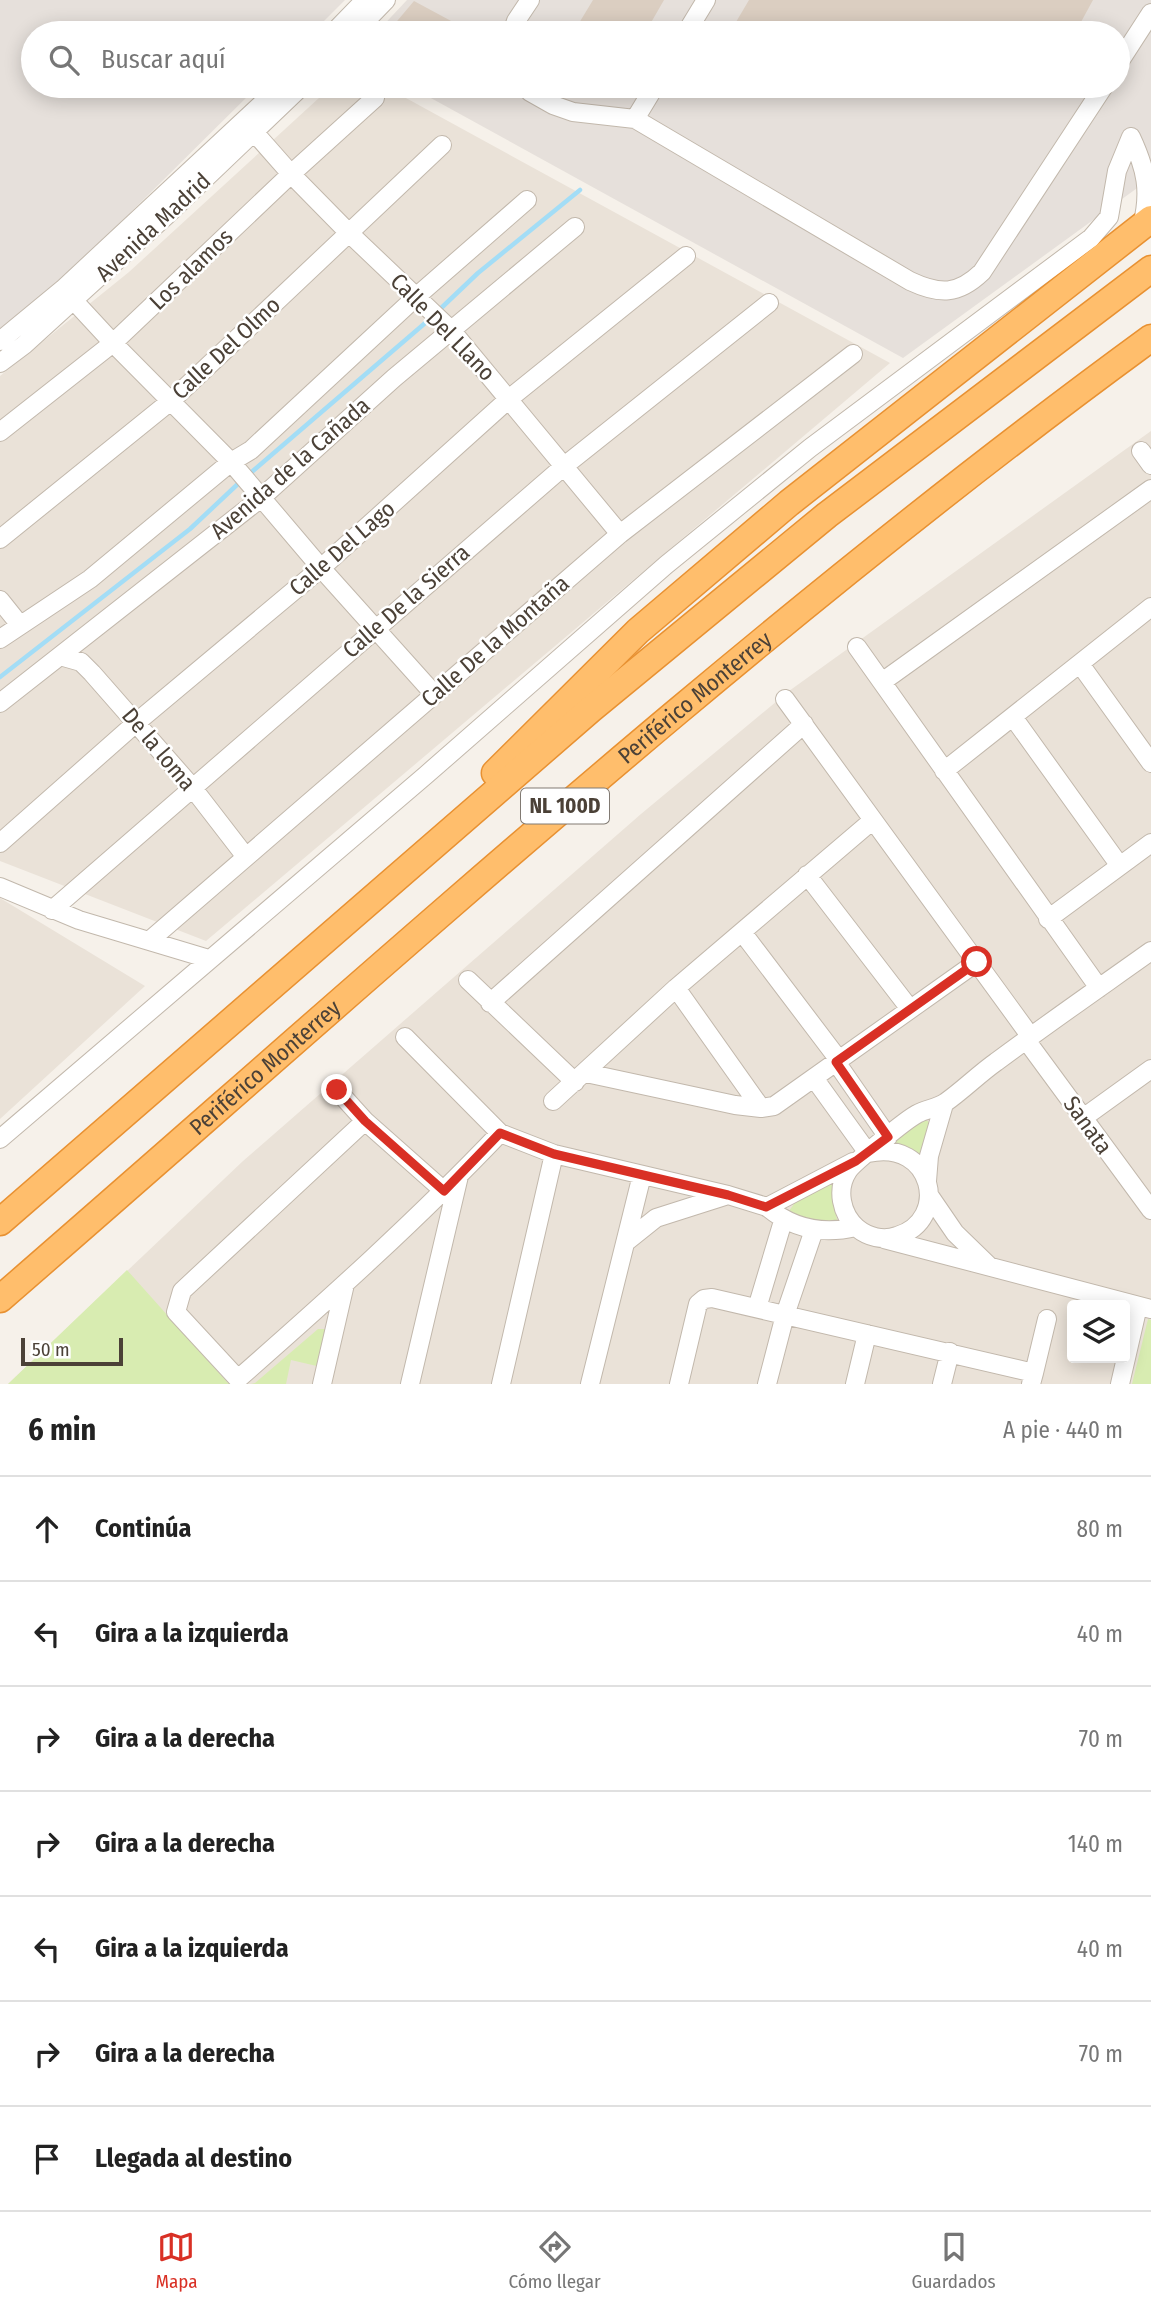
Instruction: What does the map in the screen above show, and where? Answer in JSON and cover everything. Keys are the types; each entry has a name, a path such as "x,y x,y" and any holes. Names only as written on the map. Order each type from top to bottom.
{"highway":[{"path":"439,840 467,801 638,631 789,503 1147,222"},
{"name":"NL 100D","path":"0,1222 592,709 827,514 1151,269"},
{"name":"Periférico Monterrey","path":"0,1298 585,789 816,595 941,496 1151,338"}],"street":[{"path":"345,21 365,0"},
{"path":"366,21 386,0"},
{"path":"516,21 530,0"},
{"path":"693,21 706,0"},
{"path":"1130,45 1151,13"},
{"name":"Avenida Madrid","path":"0,363 269,98"},
{"name":"Avenida Madrid","path":"0,341 68,294 168,214 289,98"},
{"name":"Los alamos","path":"0,432 113,343 375,98"},
{"path":"541,98 573,112 635,119 910,281 927,289 941,291 957,289 972,282 982,272 1096,98"},
{"path":"635,119 648,98"},
{"name":"Calle Del Llano","path":"254,132 348,232 448,327 620,534"},
{"path":"0,1139 426,775 666,565 810,448 1091,238 1109,217 1117,171 1131,137 1147,169 1150,201 1147,222"},
{"name":"Calle Del Olmo","path":"0,540 172,400 442,145"},
{"name":"Avenida de la Cañada","path":"0,639 90,579 234,466 423,302 527,200"},
{"name":"Avenida de la Cañada","path":"0,703 258,495 448,327 576,227"},
{"name":"Calle Del Lago","path":"0,843 137,722 321,568 509,398 686,256"},
{"path":"68,294 234,466 434,694"},
{"name":"Calle De la Sierra","path":"52,909 563,467 769,303"},
{"name":"Calle De la Montaña","path":"149,942 620,534 853,354"},
{"path":"882,682 1151,489"},
{"path":"0,600 20,625"},
{"path":"944,771 1150,609"},
{"path":"858,647 1099,988"},
{"name":"De la loma","path":"60,656 81,662 137,722 246,857"},
{"path":"1080,664 1151,763"},
{"name":"Sanata","path":"785,699 977,962 1083,1118 1151,1210"},
{"path":"1013,717 1120,866"},
{"path":"490,1003 804,724"},
{"path":"553,1101 676,988 873,820"},
{"path":"1048,919 1151,843"},
{"path":"807,875 910,1009"},
{"path":"1,888 52,909 209,959"},
{"path":"742,932 838,1061 888,1137"},
{"path":"1120,1384 1144,1308 866,1234 856,1227 846,1214 841,1200 842,1185 847,1172 862,1157 917,1114 944,1104 1029,1038 1151,951"},
{"path":"468,980 490,1003 580,1077 761,1108 774,1106 977,962"},
{"path":"676,988 761,1108"},
{"path":"405,1037 500,1133 554,1154 728,1195 766,1207 783,1221 814,1230 835,1232 856,1227"},
{"path":"1083,1118 1151,1069"},
{"path":"814,1077 862,1157"},
{"path":"337,1090 365,1121 444,1191"},
{"path":"880,1238 895,1237 914,1227 926,1210 929,1156 944,1104"},
{"path":"365,1121 181,1291 176,1312 238,1380 444,1191 500,1133"},
{"path":"766,1207 862,1157 883,1150 897,1152 910,1158 920,1168 928,1188 955,1233 992,1268"},
{"path":"501,1384 554,1154"},
{"path":"590,1384 642,1175"},
{"path":"411,1384 459,1176"},
{"path":"626,1242 656,1218 728,1195"},
{"path":"757,1308 783,1221"},
{"path":"767,1384 785,1315 814,1230"},
{"path":"323,1384 345,1284"},
{"path":"679,1384 696,1309 700,1301 712,1298 950,1352 1032,1378 1046,1319"},
{"path":"855,1384 867,1334"},
{"path":"942,1384 950,1352"}],"shaded area":[{"path":"0,0 345,0 324,21 21,21 21,98 246,98 15,327 0,336"},
{"path":"407,0 1151,0 1151,178 903,358 431,98 1130,98 1130,21 387,21"},
{"path":"319,98 406,98 890,363 206,941 0,861 0,376 129,272"},
{"path":"1151,431 1151,1384 8,1384 243,1161 641,814 789,691"},
{"path":"0,898 145,986 0,1119"}],"green space":[{"path":"925,1119 930,1123 920,1163 890,1145 910,1124"},
{"path":"834,1182 834,1207 839,1227 799,1220 789,1211 796,1201"},
{"path":"127,1270 228,1383 235,1384 8,1384"},
{"path":"1148,1319 1151,1320 1151,1384 1132,1384"},
{"path":"318,1329 325,1329 329,1334 321,1367 291,1360 286,1384 251,1384 255,1383"}],"building":[{"path":"593,0 664,0 652,21 580,21"},
{"path":"749,0 1093,0 1082,21 737,21"},
{"path":"414,1 451,21 397,21"}],"waterway":[{"path":"437,312 478,273 580,190"},
{"path":"247,476 431,318"},
{"path":"0,677 190,529 240,482"}],"route":[{"path":"337,1090 365,1121 444,1191 500,1133 554,1154 728,1195 766,1207 856,1161 888,1137 836,1062 977,962"}]}
